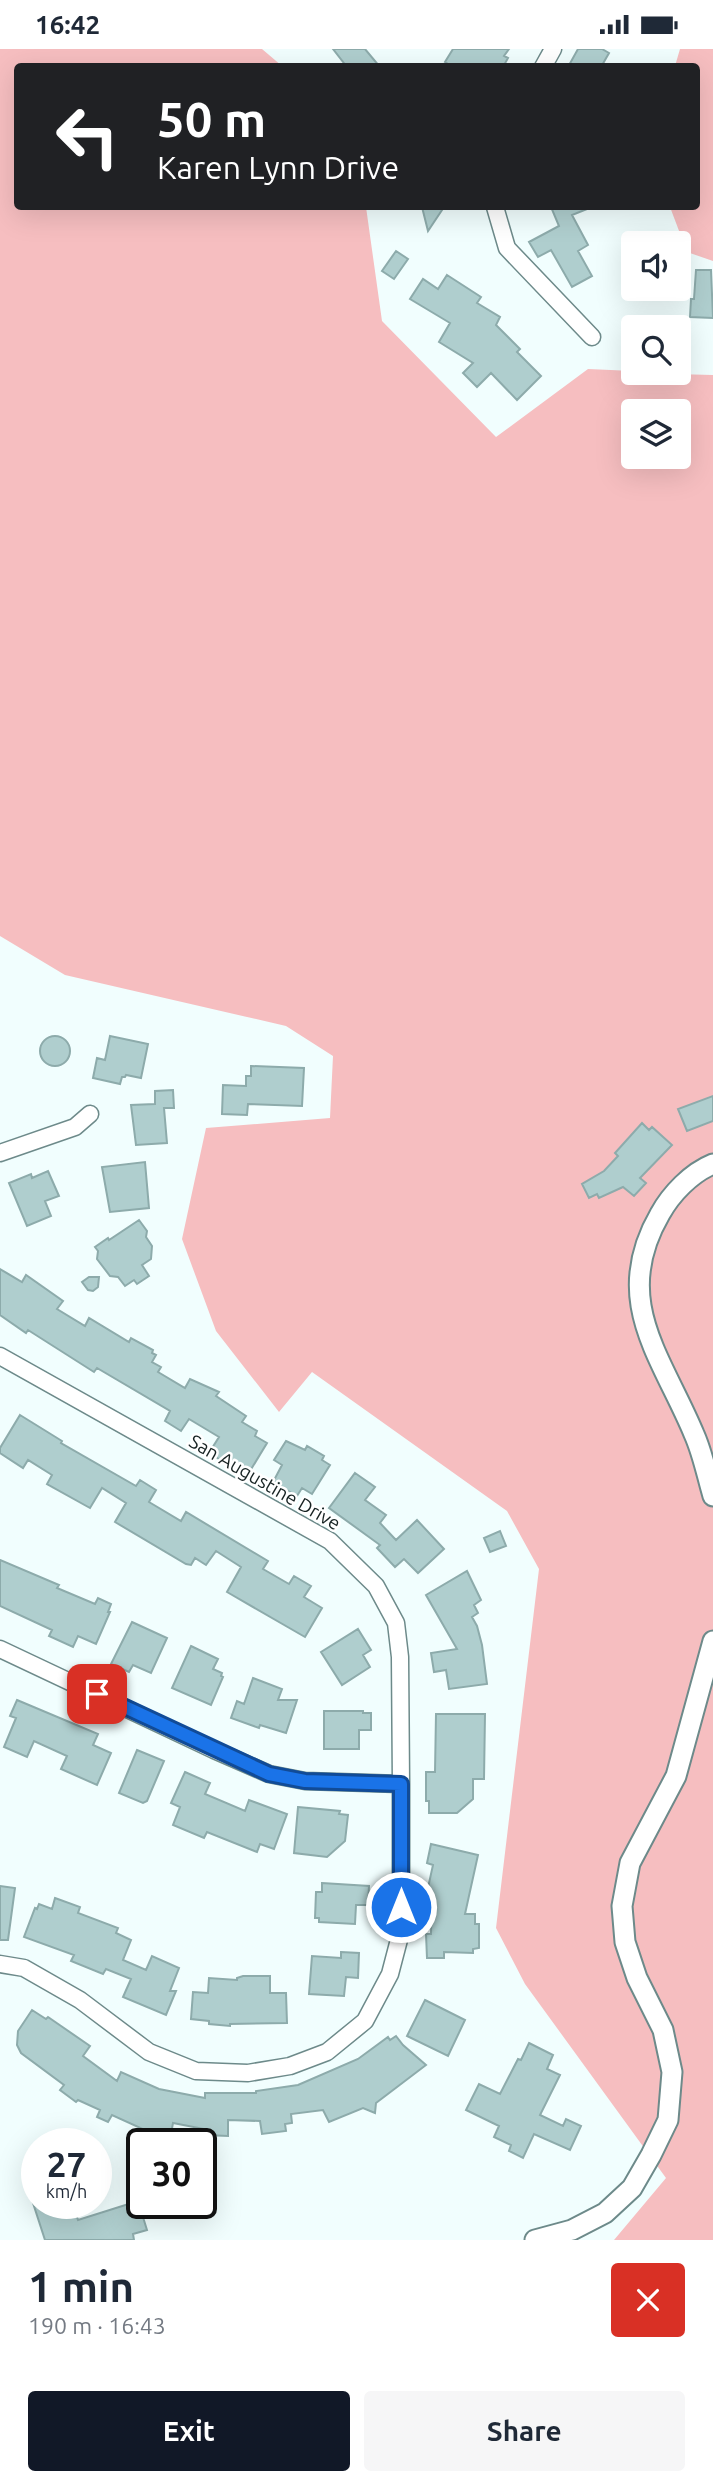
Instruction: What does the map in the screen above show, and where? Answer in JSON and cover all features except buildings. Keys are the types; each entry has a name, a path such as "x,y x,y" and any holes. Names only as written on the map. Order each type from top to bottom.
{"street":[{"path":"496,210 507,248 592,337"},
{"path":"0,1153 75,1127 90,1114"},
{"path":"713,1164 703,1168 669,1198 655,1223 643,1255 639,1303 650,1342 696,1437 713,1496"},
{"name":"San Augustine Drive","path":"0,1356 330,1541 376,1586 396,1623 400,1657 401,1784 401,1932 390,1974 365,2021 327,2052 290,2066 248,2073 196,2071 149,2052 80,2000 24,1968 0,1964"},
{"path":"535,2240 572,2230 606,2213 632,2188 668,2120 672,2072 663,2030 638,1978 625,1942 622,1906 630,1863 676,1776 713,1641"},
{"path":"0,1649 214,1751 269,1774 305,1781 401,1784"}],"shaded area":[{"path":"0,49 262,49 278,63 14,63 14,210 366,210 382,321 496,437 588,369 621,370 621,385 691,385 691,374 713,375 713,2240 614,2240 666,2178 525,1984 496,1928 539,1569 507,1511 312,1372 279,1412 216,1331 182,1239 206,1128 330,1118 333,1056 286,1026 65,975 0,936"},
{"path":"680,49 713,49 713,261 691,253 691,231 679,231 671,210 700,210 700,63 676,63"}],"route":[{"path":"97,1694 214,1751 269,1774 305,1781 401,1784 401,1907"}]}
